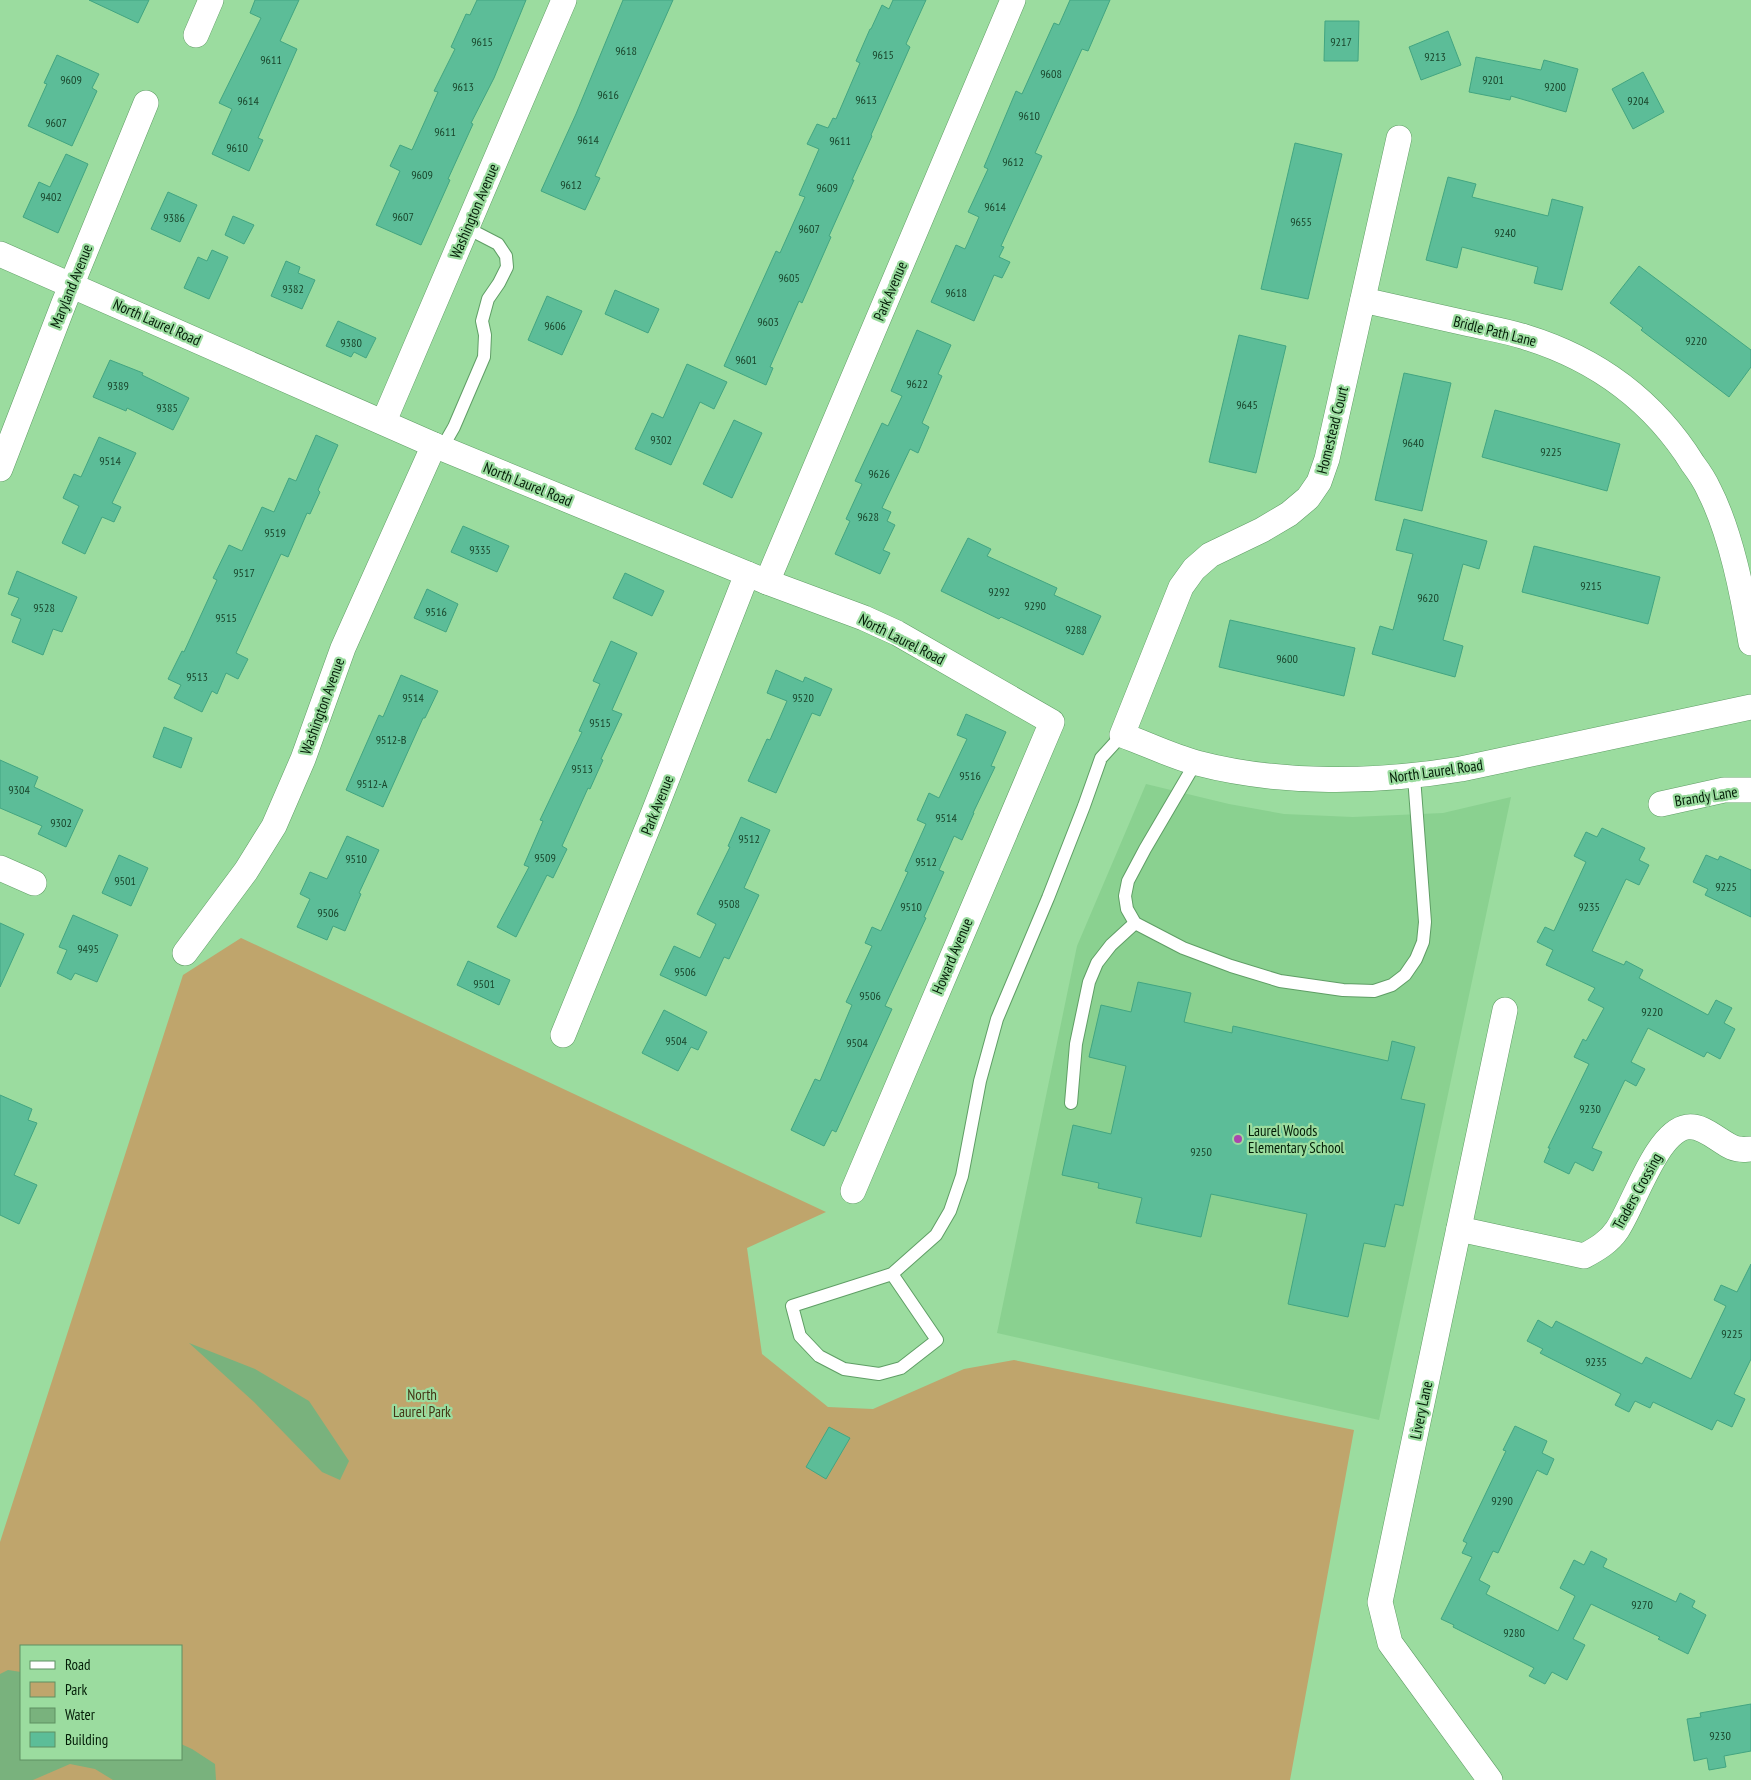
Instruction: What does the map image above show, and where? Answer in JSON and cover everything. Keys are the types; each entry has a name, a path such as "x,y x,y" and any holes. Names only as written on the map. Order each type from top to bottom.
{"street":[{"path":"196,35 211,0"},
{"name":"Washington Avenue","path":"384,421 564,0"},
{"name":"Park Avenue","path":"563,1035 652,817 1012,0"},
{"name":"Maryland Avenue","path":"0,469 71,285 146,103"},
{"name":"Homestead Court","path":"1122,735 1177,596 1194,569 1210,555 1290,514 1308,498 1319,482 1328,459 1399,138"},
{"name":"North Laurel Road","path":"0,254 438,446 757,578 864,618 897,633 1052,722"},
{"name":"Bridle Path Lane","path":"1363,300 1524,336 1578,357 1611,377 1636,397 1660,419 1685,451 1709,489 1723,523 1748,607 1751,643"},
{"name":"Washington Avenue","path":"185,953 246,871 274,826 302,759 343,648 438,446"},
{"name":"North Laurel Road","path":"1122,735 1196,762 1232,770 1286,777 1354,780 1414,777 1461,769 1751,707"},
{"name":"Howard Avenue","path":"853,1191 1052,722"},
{"name":"Brandy Lane","path":"1661,804 1724,790 1751,790"},
{"path":"0,868 34,883"},
{"name":"Livery Lane","path":"1490,1780 1390,1643 1380,1602 1505,1010"},
{"name":"Traders Crossing","path":"1460,1229 1584,1256 1604,1244 1617,1230 1658,1151 1672,1133 1688,1127 1705,1131 1744,1149"}],"lane":[{"path":"438,446 454,426 484,357 485,335 482,322 488,300 507,267 506,256 498,244 467,228"},
{"path":"892,1274 937,1340 901,1368 878,1374 844,1369 819,1356 800,1336 792,1306 892,1274 936,1234 950,1211 959,1188 980,1081 997,1019 1048,898 1101,758 1122,735"},
{"path":"1196,762 1128,881 1125,896 1127,909 1135,923 1183,948 1231,966 1280,981 1342,990 1374,991 1392,985 1404,975 1416,959 1423,942 1425,922 1414,777"},
{"path":"1071,1103 1076,1044 1089,982 1097,963 1111,945 1135,923"}],"shaded area":[{"name":"Laurel Woods Elementary School","path":"1146,784 1229,804 1284,814 1353,817 1443,813 1511,797 1379,1420 997,1333 1077,946"}],"green space":[{"name":"North Laurel Park","path":"241,938 826,1212 747,1248 762,1354 828,1407 873,1409 964,1369 1014,1360 1354,1430 1290,1780 0,1780 0,1542 183,975"}],"water":[{"path":"189,1343 255,1369 309,1401 349,1461 340,1480 322,1472 254,1402"},
{"path":"8,1670 20,1672 20,1760 182,1760 182,1744 215,1764 216,1780 113,1780 95,1769 70,1764 33,1780 0,1780 0,1674"}],"building":[{"path":"89,0 149,0 138,23"},
{"path":"255,0 299,0 280,41 297,49 258,138 263,140 249,171 212,154 232,109 219,103 261,18 250,13"},
{"path":"477,0 526,0 494,78 471,123 473,124 421,245 376,225 400,171 390,166 400,145 412,150 438,92 434,91 455,49 451,47 466,14 470,15"},
{"path":"623,0 673,0 595,176 600,178 585,210 541,191 576,114"},
{"path":"893,0 926,0 906,44 910,47 852,180 854,180 829,236 831,237 802,303 799,301 770,367 773,368 766,385 724,366 776,251 780,253 805,197 799,195 819,149 807,144 817,124 828,128 833,118 836,119 860,63 856,61 870,29 882,5 889,9"},
{"path":"1070,0 1110,0 1088,51 1082,49 1035,153 1042,156 1001,246 1004,247 999,257 1010,262 1002,278 994,275 974,321 931,302 956,245 965,249 979,217 968,212 988,169 984,167 1016,91 1022,94 1054,23 1059,25"},
{"path":"1325,21 1359,21 1358,61 1324,61"},
{"path":"1448,31 1461,65 1421,80 1409,47"},
{"path":"57,55 99,74 92,88 97,91 72,146 28,126 47,84 44,83"},
{"path":"1476,57 1541,70 1544,60 1578,69 1566,112 1511,96 1510,100 1469,92"},
{"path":"1643,72 1664,112 1633,129 1612,89"},
{"path":"1295,143 1342,154 1308,299 1261,289"},
{"path":"66,154 88,164 58,233 23,217 39,182 50,187"},
{"path":"1448,177 1476,184 1472,197 1548,216 1552,199 1583,207 1562,290 1534,283 1538,267 1462,247 1457,268 1426,260"},
{"path":"168,192 197,205 180,242 151,229"},
{"path":"233,216 254,225 244,244 225,235"},
{"path":"212,250 228,257 209,299 184,288 198,257 207,261"},
{"path":"286,261 300,267 298,273 315,280 302,309 271,296"},
{"path":"1639,266 1751,350 1751,367 1729,397 1641,330 1643,328 1610,303"},
{"path":"615,290 659,309 648,333 605,314"},
{"path":"547,296 582,311 562,355 528,340"},
{"path":"338,321 376,338 366,358 354,352 351,357 326,346"},
{"path":"917,330 951,345 938,374 942,376 922,423 929,427 918,453 910,449 882,508 891,512 887,521 895,525 883,550 890,553 880,574 835,554 850,521 846,519 862,484 855,481 882,423 888,426 902,396 891,391"},
{"path":"1239,335 1286,346 1256,473 1209,462"},
{"path":"110,360 143,373 142,375 189,398 173,430 127,408 126,411 93,397"},
{"path":"687,364 727,382 714,409 700,402 671,465 635,449 652,413 663,418"},
{"path":"1404,373 1451,383 1422,511 1375,500"},
{"path":"1495,410 1620,444 1607,491 1482,457"},
{"path":"734,420 762,433 732,498 703,484"},
{"path":"316,435 338,445 318,490 320,492 310,514 307,513 288,557 281,554 236,653 248,659 238,679 226,673 217,694 212,691 202,712 174,698 181,685 168,679 182,651 184,652 217,580 213,578 229,545 242,551 262,507 274,512 289,478 296,481"},
{"path":"99,437 136,453 112,503 121,507 114,522 102,517 85,554 62,543 79,506 63,498 74,474 81,477"},
{"path":"1404,519 1487,541 1479,569 1463,564 1443,640 1463,646 1455,677 1372,654 1380,626 1393,630 1413,554 1396,550"},
{"path":"463,526 509,546 497,572 451,552"},
{"path":"968,538 991,549 987,556 1057,588 1054,595 1101,616 1083,655 1001,617 999,619 941,591"},
{"path":"1534,546 1660,577 1648,624 1522,592"},
{"path":"17,571 77,597 62,632 53,629 43,655 12,642 21,619 11,615 19,598 8,594"},
{"path":"625,573 664,591 652,616 613,598"},
{"path":"427,589 458,604 446,632 414,618"},
{"path":"1230,620 1355,648 1344,696 1219,667"},
{"path":"611,641 637,653 612,710 622,714 601,759 603,760 590,789 588,788 562,846 567,849 553,878 547,875 516,937 497,927 529,867 524,865 543,821 540,820 582,732 579,731 600,684 593,681"},
{"path":"776,670 803,682 805,677 832,689 820,716 812,713 776,793 748,781 767,739 770,740 787,701 767,693"},
{"path":"401,675 438,691 425,718 423,718 383,807 346,790 379,715 383,717"},
{"path":"966,714 1006,732 991,766 995,767 962,840 954,836 939,870 944,872 924,917 926,918 885,1006 892,1009 836,1132 832,1130 824,1146 791,1130 815,1079 820,1081 852,1005 846,1002 872,946 865,943 872,927 881,931 908,872 905,871 926,824 917,820 929,793 939,798 967,739 957,735"},
{"path":"164,727 192,738 181,768 153,757"},
{"path":"0,760 38,777 34,787 83,810 66,847 38,834 42,826 0,808"},
{"path":"741,817 770,830 744,888 759,895 729,959 724,957 706,996 660,975 674,946 700,958 716,924 697,914 730,847 728,846"},
{"path":"1602,828 1645,848 1639,860 1649,865 1639,885 1626,879 1592,951 1624,965 1626,961 1643,970 1639,978 1708,1015 1716,1000 1732,1008 1724,1023 1735,1029 1720,1059 1707,1052 1704,1057 1648,1028 1631,1062 1645,1069 1636,1086 1625,1080 1592,1148 1602,1152 1593,1171 1575,1162 1569,1174 1544,1162 1550,1148 1548,1148 1589,1064 1574,1057 1583,1039 1586,1041 1604,1008 1588,1000 1595,988 1546,965 1553,950 1537,942 1545,927 1554,931 1586,862 1574,856 1586,832 1597,837"},
{"path":"347,836 379,850 359,893 361,894 345,931 333,926 327,940 297,927 310,899 300,894 310,872 327,879"},
{"path":"119,855 148,868 131,906 102,893"},
{"path":"1706,855 1718,860 1720,856 1751,870 1751,917 1705,895 1708,889 1693,882"},
{"path":"73,915 118,935 97,982 75,973 71,980 57,973 67,950 59,947"},
{"path":"0,923 24,934 0,987"},
{"path":"468,961 510,980 499,1005 457,985"},
{"name":"Laurel Woods Elementary School","path":"1138,982 1191,993 1184,1022 1232,1033 1233,1026 1388,1061 1392,1041 1415,1047 1401,1099 1425,1104 1403,1206 1395,1204 1385,1247 1364,1243 1348,1317 1288,1304 1307,1214 1211,1194 1201,1237 1136,1223 1142,1198 1098,1188 1099,1183 1062,1175 1073,1125 1111,1134 1126,1066 1089,1057 1101,1005 1131,1012"},
{"path":"664,1010 707,1032 698,1050 691,1047 678,1071 642,1053"},
{"path":"0,1095 32,1109 28,1120 37,1123 14,1175 37,1185 19,1224 0,1215"},
{"path":"1751,1264 1751,1359 1734,1394 1745,1399 1732,1427 1717,1420 1712,1430 1653,1402 1650,1408 1635,1401 1629,1412 1615,1405 1621,1394 1540,1353 1543,1349 1527,1341 1538,1320 1552,1328 1556,1321 1642,1364 1646,1357 1691,1379 1726,1306 1714,1300 1721,1285 1737,1292"},
{"path":"1515,1426 1547,1441 1542,1453 1554,1459 1547,1475 1537,1470 1498,1553 1493,1551 1479,1580 1490,1586 1486,1594 1558,1631 1575,1596 1560,1588 1574,1560 1584,1565 1591,1551 1607,1559 1603,1567 1676,1602 1680,1593 1695,1601 1692,1607 1706,1615 1688,1654 1658,1639 1660,1637 1591,1604 1573,1639 1585,1645 1567,1680 1552,1672 1545,1684 1529,1676 1534,1668 1441,1619 1472,1557 1462,1553 1467,1543 1463,1541 1506,1451 1503,1450"},
{"path":"829,1427 850,1438 826,1479 806,1467"},
{"path":"1751,1704 1751,1751 1724,1756 1726,1767 1709,1770 1707,1758 1694,1761 1687,1719 1701,1717 1700,1713"}],"place":[{"name":"Laurel Woods Elementary School","path":"1238,1139"}]}
